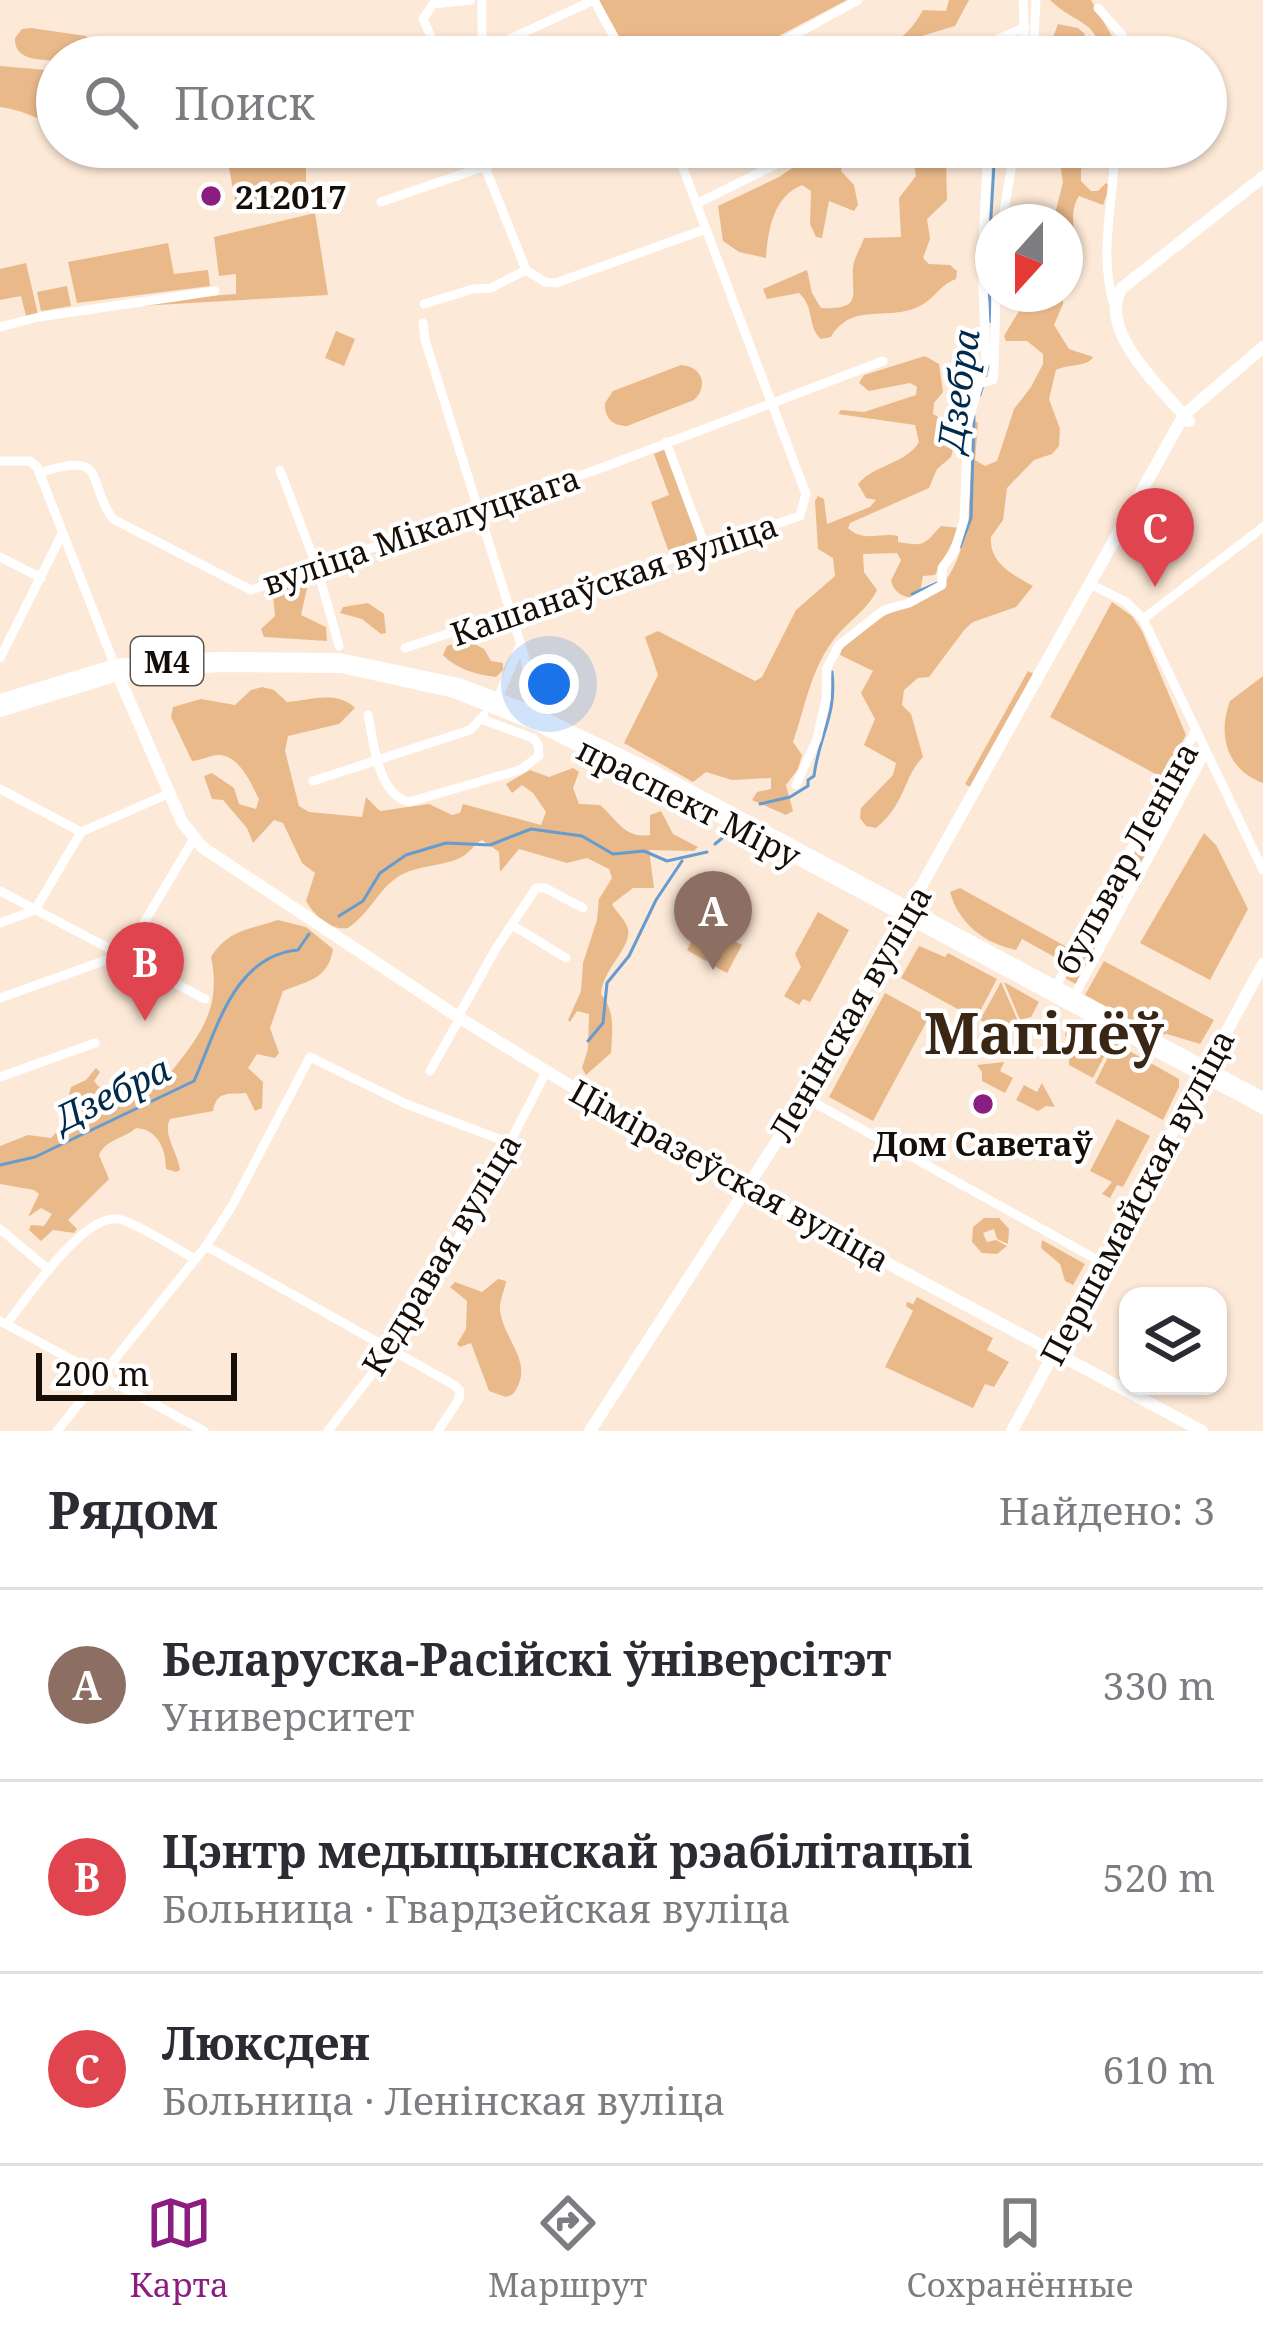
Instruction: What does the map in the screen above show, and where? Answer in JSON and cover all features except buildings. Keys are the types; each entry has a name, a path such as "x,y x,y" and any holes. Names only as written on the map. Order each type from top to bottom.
{"main road":[{"path":"1263,177 1122,288 1114,305 1119,334 1187,418 1263,351"},
{"name":"Ленінская вуліца","path":"599,1431 807,1098 1187,418"},
{"name":"праспект Міру","path":"0,700 116,670 219,666 340,667 494,703 688,795 1263,1108"},
{"path":"116,670 193,839"},
{"name":"праспект Міру","path":"0,711 116,670"},
{"name":"Ціміразеўская вуліца","path":"193,839 546,1072 751,1190 1202,1431"},
{"name":"Першамайская вуліца","path":"1012,1431 1263,964"},
{"name":"праспект Міру","path":"1204,1072 1263,1098"},
{"name":"Ленінская вуліца","path":"590,1431 751,1190"}],"street":[{"path":"431,36 423,19 433,4 471,0"},
{"path":"478,36 482,0"},
{"path":"515,36 594,0 614,36"},
{"path":"792,36 858,0"},
{"path":"1023,0 1026,36"},
{"path":"1032,36 1036,0"},
{"path":"1098,8 1122,36"},
{"path":"1005,36 1025,27"},
{"path":"381,202 482,168"},
{"path":"485,168 526,270 545,282 556,283 706,230"},
{"path":"683,168 772,404"},
{"path":"698,203 768,168"},
{"path":"987,168 982,261 987,381"},
{"path":"1005,204 1011,168"},
{"path":"1112,168 1104,256 1105,280 1114,305"},
{"path":"424,304 490,288 526,270"},
{"path":"0,327 215,291"},
{"path":"796,785 817,739 827,668 839,645 884,610 913,602 942,585 942,568 954,552 964,520 968,422 971,403 987,381 994,312"},
{"path":"423,323 514,614 531,698 525,714"},
{"name":"вуліца Мікалуцкага","path":"40,473 66,464 86,467 97,476 113,519 250,590 480,511 883,361"},
{"name":"Кашанаўская вуліца","path":"405,648 800,516 806,494 772,404"},
{"path":"666,442 706,549"},
{"path":"0,460 30,461 40,473 116,670"},
{"path":"280,470 317,567 339,646"},
{"path":"1143,619 1263,527"},
{"path":"0,658 62,533"},
{"path":"0,557 41,578"},
{"path":"1095,586 1126,602 1143,619 1263,870"},
{"path":"314,781 470,730 494,703 521,658"},
{"path":"368,715 387,786 396,798 409,802 520,770 538,756 533,738 481,719"},
{"name":"бульвар Леніна","path":"1053,991 1196,730"},
{"name":"бульвар Леніна","path":"1072,1001 1206,752"},
{"path":"0,789 81,832"},
{"path":"0,923 35,910 81,832 170,794"},
{"path":"0,998 133,946 193,839"},
{"path":"430,1071 539,887 583,908"},
{"path":"0,891 205,999"},
{"path":"512,926 566,958"},
{"path":"0,1077 94,1043"},
{"path":"57,1431 206,1246 310,1057 406,1104 509,1143"},
{"name":"Кедравая вуліца","path":"328,1431 391,1348 475,1210 546,1072"},
{"path":"807,1098 1103,1263"},
{"path":"194,1259 113,1219 83,1234 4,1321 198,1430"},
{"path":"0,1229 49,1270"},
{"path":"206,1246 454,1384 461,1394 438,1431"}],"shaded area":[{"path":"597,0 847,0 779,36 617,36"},
{"path":"949,0 969,0 955,26 922,36 902,36 923,10 946,11"},
{"path":"1050,0 1091,0 1112,36 1096,36"},
{"path":"1058,24 1085,34 1084,36 1054,36"},
{"path":"22,29 86,36 36,36 36,59 23,55 16,46 15,38"},
{"path":"0,66 36,69 36,117 0,107"},
{"path":"229,168 306,168 306,190 236,205"},
{"path":"792,168 841,168 854,185 858,205 854,211 829,201 822,238 816,237 810,224 811,191 802,185 778,206 766,258 739,252 723,241 718,206"},
{"path":"946,168 947,200 927,219 930,239 923,258 929,264 950,265 957,271 956,279 918,307 859,316 821,339 799,293 767,299 763,289 807,270 821,308 849,303 853,265 864,238 901,237 899,198 916,176 915,169"},
{"path":"1061,168 1083,168 1081,181 1091,191 1106,183 1110,186 1103,205 1079,196 1075,204 1058,204"},
{"path":"315,213 328,295 139,306 139,301 236,294 236,274 219,276 214,237"},
{"path":"168,243 174,274 208,270 210,286 77,303 68,262"},
{"path":"26,263 38,314 26,316 21,296 0,300 0,269"},
{"path":"67,286 71,306 41,311 37,292"},
{"path":"1018,312 1060,312 1054,325 1069,349 1093,357 1056,370 1049,399 1060,429 1059,446 1034,460 1007,488 1003,520 991,537 998,561 1033,586 1016,607 973,622 929,677 918,678 904,690 902,705 911,714 923,757 886,819 876,828 866,826 860,818 861,808 893,775 896,763 864,745 875,719 861,693 873,671 840,655 873,622 938,590 955,565 969,504 972,419 978,423 975,460 985,466 997,461 1014,409 1043,364 1043,354 1027,341 1006,341 1004,336"},
{"path":"336,331 355,339 344,366 325,358"},
{"path":"925,356 939,364 943,392 934,403 933,414 958,429 951,457 937,469 929,488 848,528 866,536 898,536 898,542 919,544 941,526 960,528 935,575 923,576 920,592 913,598 892,585 901,560 897,553 863,554 864,572 877,590 832,642 813,678 793,742 802,755 786,785 793,811 786,815 752,800 757,792 771,789 771,778 732,780 706,772 693,782 624,743 658,675 645,637 658,631 755,681 762,677 796,610 835,576 833,558 818,549 818,496 824,499 827,524 870,507 876,500 866,498 858,484 919,442 915,425 838,414 841,410 864,412 916,395 917,387 910,383 869,391 859,383 864,375"},
{"path":"681,365 694,369 701,378 694,400 627,426 610,420 605,403 613,391"},
{"path":"666,449 697,533 697,548 671,558 651,502 669,495 654,454"},
{"path":"300,580 308,584 301,615 326,627 327,641 264,637 261,629 275,616 273,595"},
{"path":"1112,602 1132,616 1142,631 1186,735 1163,778 1050,717"},
{"path":"368,603 384,614 386,633 340,613 343,607"},
{"path":"465,639 484,649 491,661 503,663 496,677 467,670 443,655 447,646"},
{"path":"1028,671 1034,674 970,787 965,784"},
{"path":"1263,676 1263,783 1233,760 1225,726 1230,701"},
{"path":"251,690 274,690 287,702 332,698 355,708 339,724 288,736 285,751 299,806 309,812 362,817 366,797 380,811 429,804 452,815 460,813 463,804 541,825 546,812 533,793 522,785 512,793 506,784 530,770 549,777 573,768 579,772 573,788 579,804 600,805 627,831 641,835 650,835 650,815 661,811 673,834 698,847 694,851 649,850 654,888 633,888 612,904 628,936 601,994 611,1015 611,1053 586,1075 582,1068 589,1014 577,1011 568,1020 581,991 599,899 612,878 609,869 587,858 567,863 519,849 500,872 499,852 482,840 460,858 395,879 348,928 329,924 306,901 315,873 302,863 283,823 274,820 253,843 247,828 223,800 212,799 204,776 212,773 234,788 239,804 256,809 259,799 244,772 221,755 192,761 171,717 173,707 201,699 235,705"},
{"path":"1170,790 1177,798 1077,985 1065,978"},
{"path":"1204,833 1216,845 1248,909 1210,980 1140,943"},
{"path":"960,888 1067,947 1060,960 1022,939 1016,950 983,937 966,923 954,903 950,892"},
{"path":"708,912 727,923 706,961 687,950"},
{"path":"818,912 849,930 810,1002 803,999 799,1005 784,996 801,967 795,954"},
{"path":"278,920 306,927 333,949 321,973 283,991 270,1028 279,1053 275,1058 257,1054 248,1068 263,1082 262,1108 255,1111 246,1093 229,1094 217,1100 213,1111 170,1119 169,1137 180,1170 176,1172 166,1169 159,1142 144,1129 136,1128 110,1143 99,1155 109,1179 68,1220 77,1229 74,1233 53,1230 41,1241 29,1230 31,1225 44,1226 52,1214 41,1208 28,1217 39,1194 0,1184 0,1146 28,1135 51,1138 77,1109 69,1094 71,1087 96,1068 98,1086 119,1092 147,1076 168,1076 206,1021 213,992 211,957 232,936"},
{"path":"725,936 742,945 727,973 710,964"},
{"path":"919,946 945,957 948,953 997,979 976,1019 901,978"},
{"path":"1104,961 1214,1020 1200,1044 1158,1035 1085,995"},
{"path":"1001,982 1018,1021 1006,1024 1003,1031 980,1020"},
{"path":"1004,982 1039,1002 1031,1017 1020,1020"},
{"path":"885,993 929,1017 873,1121 829,1097"},
{"path":"1073,1020 1110,1039 1068,1046 1065,1034"},
{"path":"1111,1043 1093,1078 1069,1065 1069,1049"},
{"path":"1115,1043 1179,1079 1163,1120 1095,1083"},
{"path":"1004,1062 1000,1071 1013,1078 1005,1093 982,1081 977,1065"},
{"path":"1042,1083 1055,1107 1038,1111 1016,1100 1024,1085 1037,1092"},
{"path":"1117,1119 1150,1136 1123,1187 1117,1185 1110,1198 1102,1194 1112,1182 1090,1171"},
{"path":"984,1218 999,1218 1009,1229 1008,1244 997,1239 994,1229 983,1233 987,1242 996,1240 1007,1246 997,1254 982,1253 972,1242 973,1227"},
{"path":"1042,1240 1085,1264 1073,1285 1065,1281 1060,1264 1041,1248"},
{"path":"498,1279 506,1281 500,1310 521,1372 513,1394 506,1397 489,1391 471,1343 457,1344 466,1329 467,1301 450,1287 455,1282 482,1292"},
{"path":"917,1297 993,1338 987,1350 1009,1362 994,1387 985,1384 973,1408 885,1367 913,1311 907,1302 913,1304"}],"waterway":[{"name":"Дзебра","path":"991,322 988,268 994,168"},
{"name":"Дзебра","path":"980,395 988,366"},
{"name":"Дзебра","path":"960,547 971,518 974,416"},
{"name":"Дзебра","path":"912,594 937,583"},
{"name":"Дзебра","path":"760,804 790,797 814,776 830,713 832,672"},
{"name":"Дзебра","path":"339,916 363,901 380,873 406,855 446,843 490,845 531,829 582,836 613,854 644,851 667,861 707,852"},
{"name":"Дзебра","path":"715,844 732,830"},
{"path":"588,1041 603,1023 607,983 629,956 656,900 682,861"},
{"name":"Дзебра","path":"0,1165 35,1157 194,1081 220,1019 243,981 276,955 298,950 309,934"}],"place":[{"name":"212017","path":"211,196"},
{"name":"Люксден","path":"1155,587"},
{"name":"Беларуска-Расійскі ўніверсітэт","path":"713,970"},
{"name":"Цэнтр медыцынскай рэабілітацыі","path":"145,1021"},
{"name":"Дом Саветаў","path":"983,1104"}],"district":[{"name":"Магілёў","path":"1044,1032"}]}
